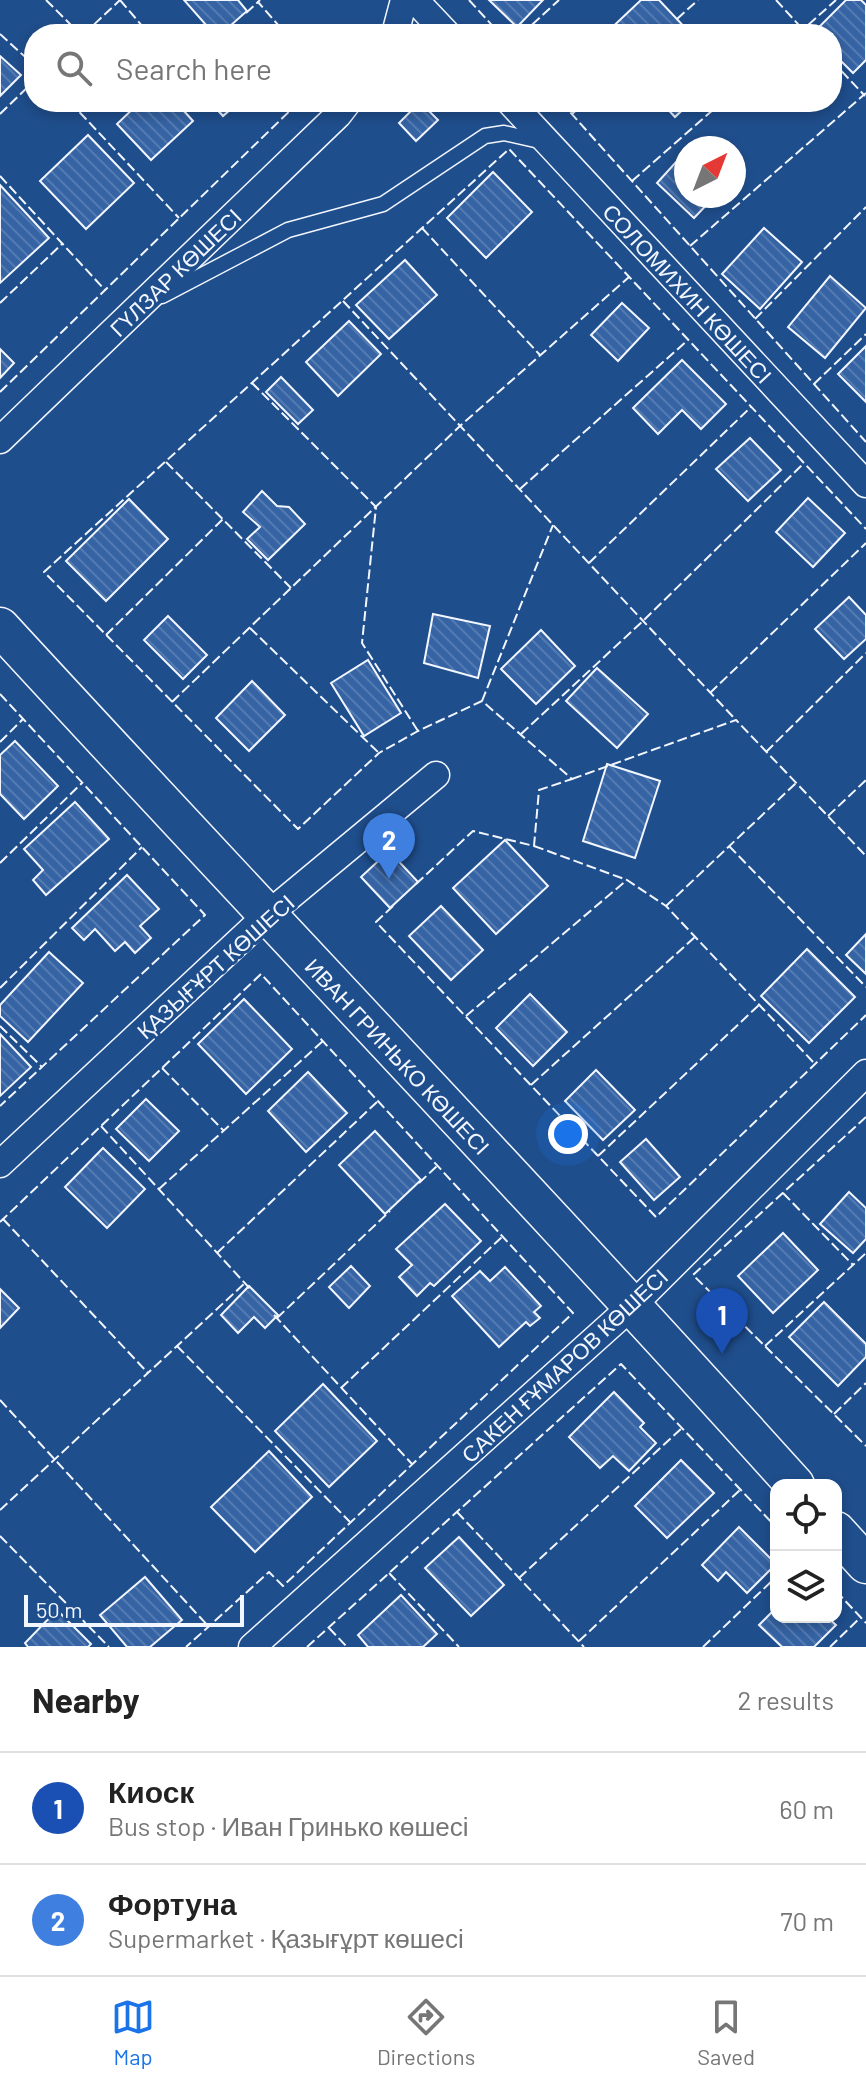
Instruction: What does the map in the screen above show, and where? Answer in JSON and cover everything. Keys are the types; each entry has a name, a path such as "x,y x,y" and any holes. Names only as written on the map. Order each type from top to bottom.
{"street":[{"path":"398,24 404,0"},
{"path":"415,0 438,24"},
{"name":"ГҮЛЗАР КӨШЕСІ","path":"0,440 340,112"},
{"name":"СОЛОМИХИН КӨШЕСІ","path":"519,112 866,484"},
{"name":"ИВАН ГРИНЬКО КӨШЕСІ","path":"0,627 266,916 633,1305 790,1479"},
{"name":"ҚАЗЫҒҰРТ КӨШЕСІ","path":"0,1164 266,916 436,775"},
{"name":"САКЕН ҒҰМАРОВ КӨШЕСІ","path":"252,1647 633,1305 866,1073"},
{"path":"842,1538 866,1564"}],"lane":[{"path":"137,309 288,230 383,204 485,136 504,133 548,143"}],"building":[{"path":"184,0 238,0 247,11 232,24 205,24"},
{"path":"489,0 543,0 520,24 514,24"},
{"path":"641,0 659,0 682,24 616,24"},
{"path":"846,0 861,0 866,5 866,60 853,73 842,62 842,24 822,24"},
{"path":"0,56 21,75 0,96"},
{"path":"130,112 185,112 193,121 151,160 117,124"},
{"path":"410,112 430,112 438,120 416,141 399,123"},
{"path":"88,135 134,183 86,229 40,181"},
{"path":"674,164 674,199 657,183"},
{"path":"493,172 532,212 486,258 447,218"},
{"path":"0,185 49,238 0,283"},
{"path":"683,208 704,208 694,218"},
{"path":"764,228 802,262 760,309 722,274"},
{"path":"405,260 437,295 389,339 356,305"},
{"path":"830,276 866,308 825,358 788,327"},
{"path":"622,303 649,328 618,361 591,335"},
{"path":"349,321 381,354 338,396 306,362"},
{"path":"866,346 866,402 838,374"},
{"path":"0,349 14,363 0,378"},
{"path":"682,360 726,404 701,429 682,410 658,434 633,408"},
{"path":"281,377 313,410 298,424 266,392"},
{"path":"750,438 781,470 748,501 716,469"},
{"path":"262,491 277,506 289,507 305,524 268,560 247,539 260,527 243,512"},
{"path":"808,498 845,533 813,567 776,532"},
{"path":"129,499 168,539 106,601 66,561"},
{"path":"849,597 866,615 866,639 844,659 815,629"},
{"path":"433,614 490,626 478,678 424,663"},
{"path":"168,616 207,655 183,679 144,640"},
{"path":"541,630 575,666 536,704 501,669"},
{"path":"368,660 401,713 364,736 331,683"},
{"path":"597,668 648,714 617,748 566,701"},
{"path":"252,681 285,715 249,751 216,718"},
{"path":"15,741 58,786 24,819 0,794 0,755"},
{"path":"607,764 660,781 635,858 583,841"},
{"path":"75,802 109,839 46,895 33,880 43,870 24,849"},
{"path":"505,840 548,886 496,934 453,888"},
{"path":"389,851 418,882 390,908 361,877"},
{"path":"127,875 159,909 140,926 151,938 135,953 125,942 115,951 95,929 84,940 72,928"},
{"path":"441,906 483,950 451,980 409,936"},
{"path":"866,934 866,974 846,955"},
{"path":"807,949 855,997 809,1043 761,996"},
{"path":"49,952 83,983 28,1042 0,1016 0,1005"},
{"path":"530,994 567,1032 533,1066 496,1028"},
{"path":"244,999 292,1049 246,1094 198,1044"},
{"path":"0,1034 31,1067 0,1096"},
{"path":"596,1070 635,1110 603,1140 565,1101"},
{"path":"308,1072 347,1113 306,1152 268,1111"},
{"path":"146,1099 179,1131 149,1161 116,1129"},
{"path":"375,1131 421,1180 385,1214 339,1165"},
{"path":"646,1139 680,1177 654,1200 620,1162"},
{"path":"103,1148 145,1189 107,1228 65,1187"},
{"path":"849,1192 866,1208 866,1239 853,1253 820,1224"},
{"path":"445,1204 481,1241 434,1286 430,1283 417,1296 399,1277 412,1265 396,1249"},
{"path":"783,1233 818,1270 773,1313 738,1276"},
{"path":"351,1266 370,1286 349,1308 329,1287"},
{"path":"505,1267 541,1306 534,1312 540,1318 530,1326 526,1322 499,1347 452,1296 480,1271 490,1281"},
{"path":"249,1286 278,1315 265,1328 254,1317 238,1333 221,1315"},
{"path":"0,1289 19,1308 0,1328"},
{"path":"824,1302 866,1344 866,1357 838,1386 789,1337"},
{"path":"323,1384 377,1441 329,1487 275,1431"},
{"path":"614,1392 644,1423 640,1427 656,1443 629,1471 613,1456 600,1468 569,1437"},
{"path":"269,1451 312,1497 255,1552 211,1507"},
{"path":"681,1460 714,1493 667,1538 635,1506"},
{"path":"739,1527 770,1558 770,1570 747,1593 726,1572 718,1581 702,1565"},
{"path":"459,1537 504,1585 471,1616 425,1568"},
{"path":"145,1577 182,1620 150,1647 127,1647 100,1615"},
{"path":"401,1595 437,1634 423,1647 368,1647 358,1635"},
{"path":"57,1610 91,1644 88,1647 28,1647 25,1643"},
{"path":"770,1614 770,1623 836,1625 814,1647 782,1647 759,1625"}],"fence":[{"path":"46,0 70,24"},
{"path":"120,0 140,24"},
{"path":"95,24 120,0"},
{"path":"260,0 258,2 277,24"},
{"path":"469,0 491,24"},
{"path":"533,24 559,0"},
{"path":"677,19 698,0"},
{"path":"776,0 798,24"},
{"path":"809,24 836,0"},
{"path":"246,13 258,2"},
{"path":"0,34 24,56"},
{"path":"842,72 865,96"},
{"path":"0,114 24,91"},
{"path":"690,246 866,93"},
{"path":"79,112 179,218"},
{"path":"0,392 289,112"},
{"path":"570,112 866,442"},
{"path":"632,181 711,112"},
{"path":"416,884 473,831 534,846 539,790 572,779 482,701 379,753 298,829 44,572 509,149 866,529"},
{"path":"0,176 105,290"},
{"path":"755,319 866,207"},
{"path":"422,228 540,355"},
{"path":"0,303 63,243"},
{"path":"172,702 460,426 629,277"},
{"path":"343,301 736,720"},
{"path":"814,384 866,334"},
{"path":"520,489 688,340"},
{"path":"252,383 376,507 362,643 418,731"},
{"path":"589,563 751,407"},
{"path":"166,462 291,588"},
{"path":"521,734 643,621 804,463"},
{"path":"106,635 223,519"},
{"path":"482,701 553,525"},
{"path":"710,693 866,543"},
{"path":"250,628 379,753"},
{"path":"766,752 866,653"},
{"path":"0,694 205,915 0,1106"},
{"path":"0,742 23,719"},
{"path":"572,779 736,720 866,856"},
{"path":"828,816 866,780"},
{"path":"0,863 82,783"},
{"path":"666,906 796,783"},
{"path":"534,846 627,880"},
{"path":"729,846 866,987"},
{"path":"0,988 142,847"},
{"path":"466,1016 627,880 666,906 815,1064"},
{"path":"393,906 376,922 656,1217 866,1015"},
{"path":"531,1085 695,937"},
{"path":"0,1222 261,974 573,1313 283,1586 269,1572 186,1647"},
{"path":"598,1156 759,1005"},
{"path":"0,1026 42,1067"},
{"path":"159,1189 323,1041"},
{"path":"162,1068 224,1131"},
{"path":"217,1253 378,1101"},
{"path":"866,1117 693,1275 866,1446"},
{"path":"101,1126 252,1291"},
{"path":"419,1183 437,1166"},
{"path":"783,1193 853,1265"},
{"path":"277,1318 390,1211"},
{"path":"3,1219 148,1373"},
{"path":"341,1388 503,1236"},
{"path":"765,1346 866,1253"},
{"path":"0,1510 245,1283"},
{"path":"274,1315 412,1464"},
{"path":"177,1346 350,1522"},
{"path":"307,1647 621,1364 770,1521"},
{"path":"834,1414 866,1383"},
{"path":"0,1400 209,1627"},
{"path":"519,1578 682,1428"},
{"path":"579,1641 740,1490"},
{"path":"457,1512 584,1647"},
{"path":"0,1536 109,1647"},
{"path":"389,1573 459,1647"},
{"path":"703,1647 770,1583"},
{"path":"842,1597 866,1623"},
{"path":"830,1647 861,1617"},
{"path":"329,1628 347,1647"}],"place":[{"name":"Фортуна","path":"389,879"},
{"name":"Киоск","path":"722,1354"}]}
